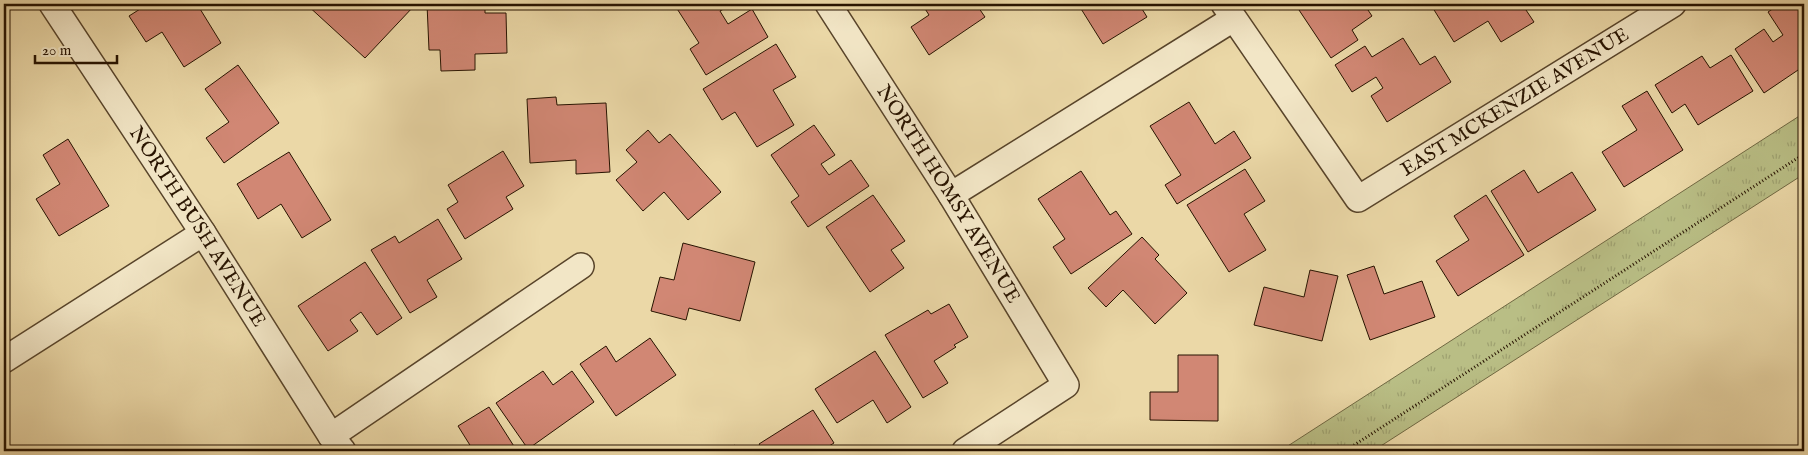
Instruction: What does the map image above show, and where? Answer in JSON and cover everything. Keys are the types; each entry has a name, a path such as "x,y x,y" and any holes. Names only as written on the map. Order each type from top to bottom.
{"street":[{"name":"NORTH BUSH AVENUE","path":"52,4 203,233 337,444"},
{"name":"NORTH HOMSY AVENUE","path":"828,4 951,195 1066,385 965,451"},
{"name":"EAST MCKENZIE AVENUE","path":"1228,11 1358,199 1673,4"},
{"path":"951,195 1228,11"},
{"path":"4,360 203,233"},
{"path":"337,444 581,266"}],"path":[{"path":"1345,451 1804,154"}],"green space":[{"path":"1804,113 1804,174 1373,451 1280,451"}],"building":[{"path":"148,4 197,4 221,43 184,67 162,32 146,42 129,16"},
{"path":"306,4 412,4 414,6 365,58"},
{"path":"427,4 485,4 485,13 506,13 507,53 475,54 475,70 441,71 440,50 429,50"},
{"path":"674,4 733,4 720,11 728,24 752,9 768,37 706,75 690,49 699,43"},
{"path":"922,4 976,4 985,17 929,55 911,27 929,15"},
{"path":"1078,4 1139,4 1147,17 1103,44"},
{"path":"1308,4 1364,4 1372,16 1352,30 1358,40 1331,58 1299,10"},
{"path":"1522,4 1534,22 1501,42 1488,21 1454,42 1431,5"},
{"path":"1551,4 1563,4 1554,9"},
{"path":"1780,4 1800,4 1804,10 1804,66 1764,93 1735,49 1764,29 1773,42 1783,35 1768,12"},
{"path":"1403,38 1420,65 1435,56 1451,82 1387,122 1371,96 1383,88 1376,77 1352,92 1335,65 1365,46 1372,57"},
{"path":"776,44 796,77 773,90 794,125 757,147 735,112 722,120 703,89"},
{"path":"1731,55 1753,91 1698,125 1685,104 1672,113 1655,85 1702,56 1710,68"},
{"path":"238,65 279,123 224,163 206,138 229,122 205,89"},
{"path":"1647,91 1683,150 1624,187 1602,152 1637,130 1622,106"},
{"path":"556,97 557,105 606,103 610,172 576,174 576,160 530,163 527,99"},
{"path":"1189,102 1215,144 1234,131 1251,158 1177,204 1165,185 1181,175 1150,126"},
{"path":"814,125 835,155 821,164 829,175 851,160 869,186 808,227 791,202 799,196 771,155"},
{"path":"648,130 659,143 670,134 721,192 688,220 664,192 643,211 616,180 637,162 626,150"},
{"path":"68,139 109,206 59,236 36,199 60,184 43,155"},
{"path":"503,151 524,186 506,197 513,209 465,239 447,209 458,202 448,185"},
{"path":"289,152 331,220 302,238 281,204 258,219 237,184"},
{"path":"1245,169 1265,201 1244,214 1266,250 1229,272 1187,205"},
{"path":"1524,170 1538,193 1572,172 1596,210 1528,252 1491,191"},
{"path":"1081,171 1110,215 1116,211 1132,234 1071,274 1053,247 1065,239 1038,199"},
{"path":"873,195 905,241 891,250 904,268 870,292 826,227"},
{"path":"1486,195 1524,255 1458,296 1436,261 1469,240 1454,216"},
{"path":"438,219 462,259 427,280 437,297 410,313 371,250 395,236 399,243"},
{"path":"1142,237 1159,255 1155,259 1187,293 1155,324 1123,290 1106,307 1088,288"},
{"path":"683,243 755,262 740,321 689,308 686,320 651,311 660,277 674,280"},
{"path":"365,262 402,318 377,335 361,312 350,320 358,331 328,351 298,306"},
{"path":"1374,266 1384,294 1422,281 1435,317 1370,340 1347,275"},
{"path":"1310,270 1338,276 1322,341 1254,325 1264,287 1304,297"},
{"path":"949,304 968,337 954,345 956,347 934,361 948,383 923,398 885,335 928,310 931,314"},
{"path":"650,338 676,375 616,416 580,364 606,346 616,362"},
{"path":"875,351 911,407 887,423 873,400 837,423 815,389"},
{"path":"1178,355 1218,355 1218,421 1150,420 1150,392 1178,392"},
{"path":"543,371 553,385 572,371 594,402 528,449 496,403"},
{"path":"489,407 517,451 471,451 473,450 458,426"},
{"path":"813,410 834,443 821,451 764,451 759,444"},
{"path":"735,445 738,451 725,451"}]}
